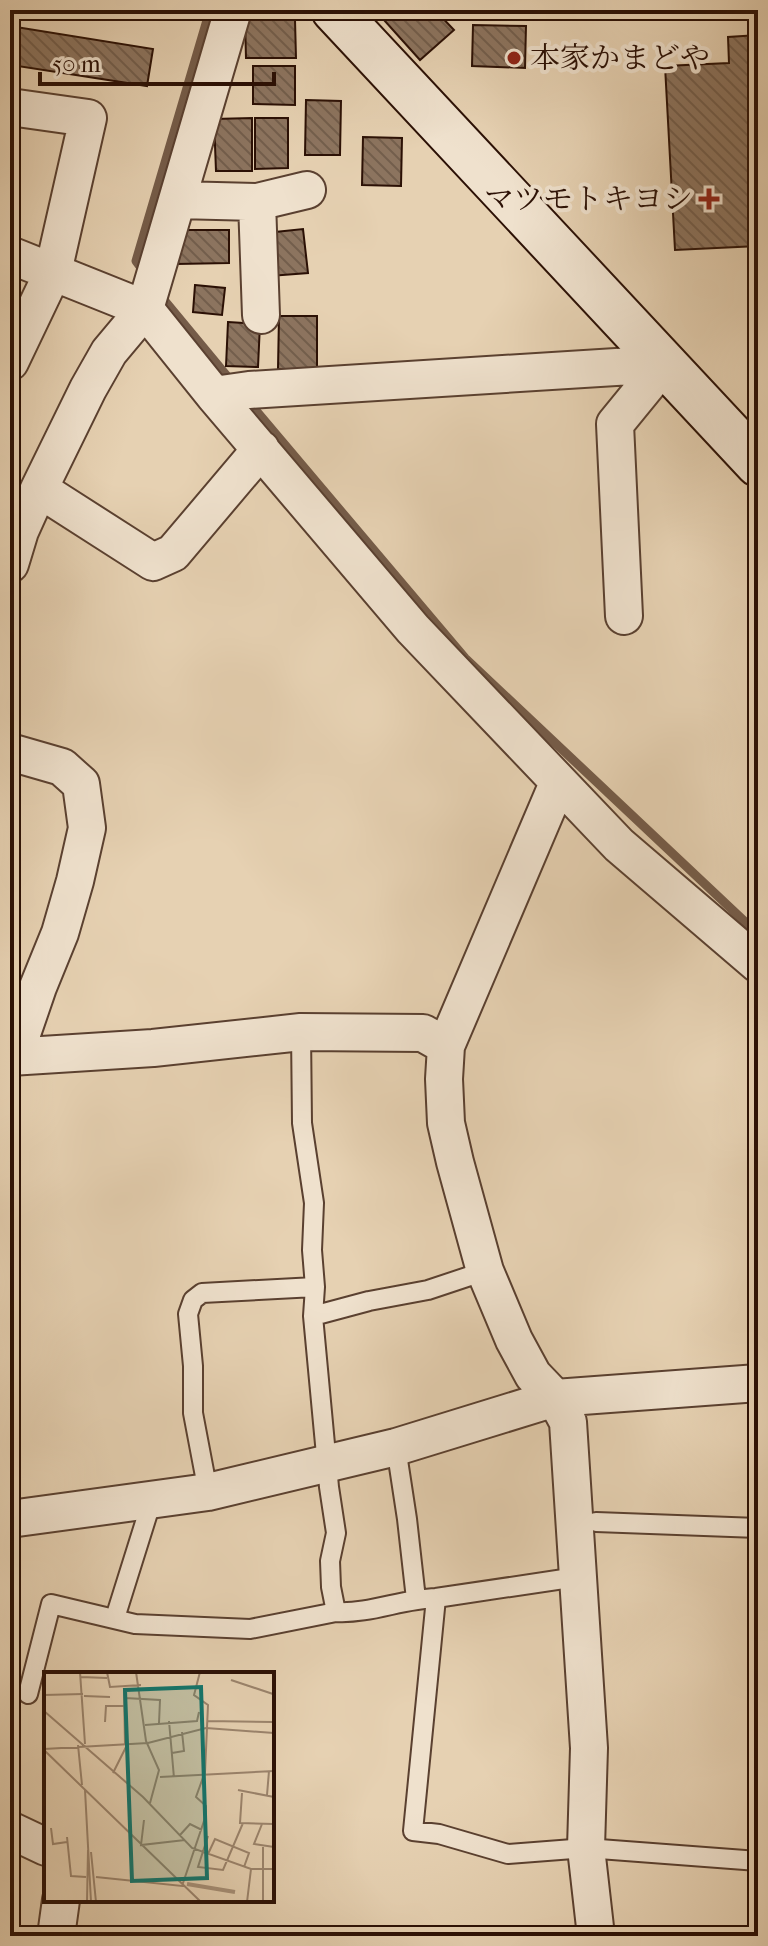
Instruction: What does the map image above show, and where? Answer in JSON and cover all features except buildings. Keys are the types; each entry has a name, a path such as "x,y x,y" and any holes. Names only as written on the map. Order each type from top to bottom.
{"street":[{"path":"10,564 20,531 88,389 109,352 145,309 233,10"},
{"path":"334,10 758,464"},
{"path":"10,107 88,118 53,272 10,362"},
{"path":"177,200 257,202 307,190"},
{"path":"257,202 261,315"},
{"path":"10,255 145,309 413,629 619,845 758,964"},
{"path":"214,395 249,390 664,364"},
{"path":"624,616 615,424 664,364"},
{"path":"39,489 153,562 173,553 261,449"},
{"path":"10,752 62,767 81,784 87,828 60,933 11,1058 153,1048 301,1032 423,1033 446,1046"},
{"path":"558,783 446,1046 444,1079 446,1123 485,1271 514,1340 533,1375 555,1398 568,1422 589,1748 586,1848 596,1936"},
{"path":"10,1519 208,1492 396,1447 555,1398 758,1383"},
{"path":"10,1830 44,1846"},
{"path":"56,1936 61,1902"}],"lane":[{"path":"301,1032 302,1123 314,1203 313,1316 336,1533 330,1561 336,1612"},
{"path":"313,1316 428,1290 485,1271"},
{"path":"208,1492 193,1413 188,1314 193,1300 202,1293 315,1287"},
{"path":"396,1447 416,1599"},
{"path":"115,1618 152,1500"},
{"path":"596,1522 758,1528"},
{"path":"28,1694 51,1604 135,1624 250,1629 416,1599 577,1577"},
{"path":"436,1598 413,1831 439,1834 508,1854 586,1848 758,1861"}],"waterway":[{"path":"145,273 136,261 210,10"},
{"path":"160,295 232,382"},
{"path":"247,400 465,658 758,934"}],"place":[{"name":"本家かまどや","path":"514,58"},
{"name":"マツモトキヨシ","path":"709,199"}]}
